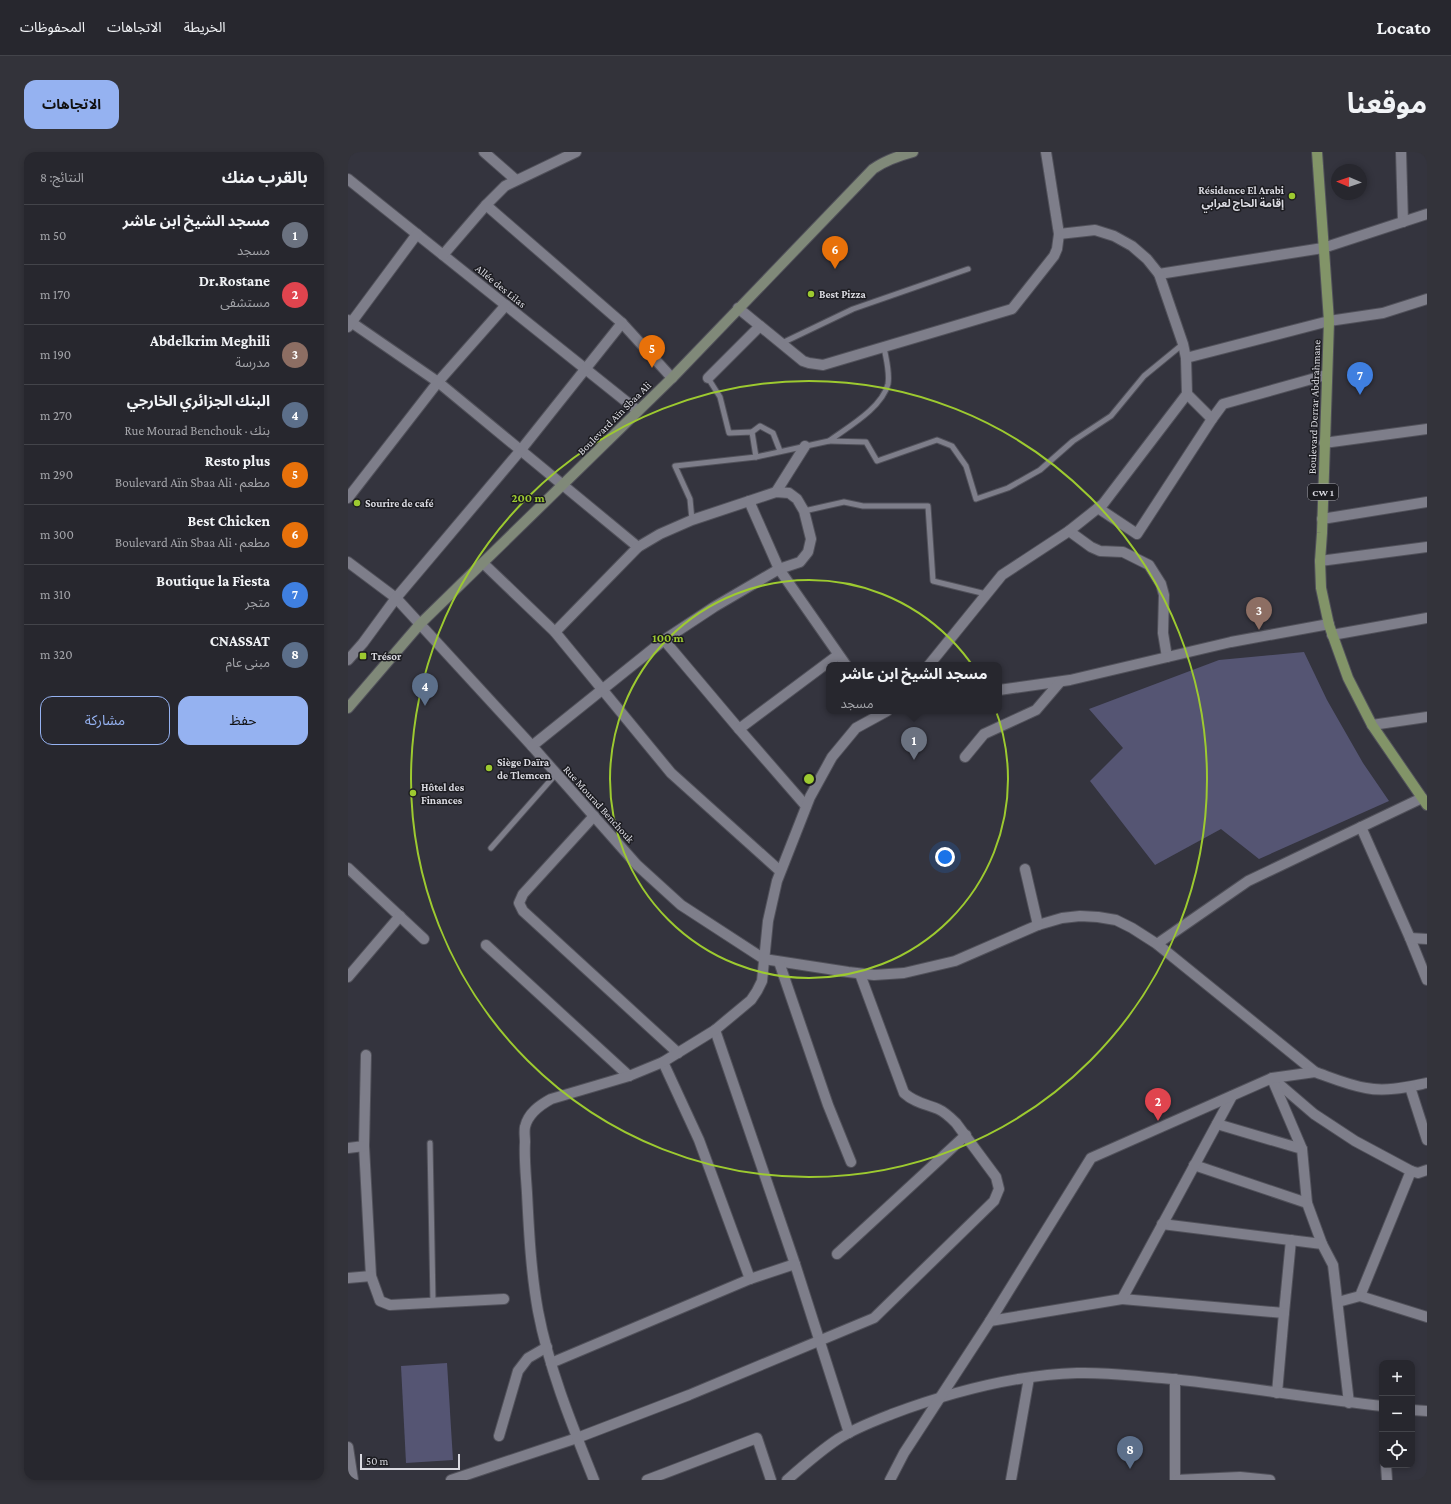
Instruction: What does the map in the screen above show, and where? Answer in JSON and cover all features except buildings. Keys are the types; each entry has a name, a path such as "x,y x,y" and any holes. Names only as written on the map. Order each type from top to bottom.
{"main road":[{"name":"Boulevard Aïn Sbaa Ali","path":"348,708 420,624 484,564 672,378 874,168 896,154 913,152"},
{"name":"Boulevard Derrar Abdrahmane","path":"1317,152 1329,321 1320,561 1321,588 1332,635 1348,678 1372,725 1424,801"}],"street":[{"path":"484,152 516,180"},
{"path":"444,255 486,205 505,186 576,152"},
{"path":"738,308 803,360 809,363 823,365 1012,309 1054,256 1057,249 1059,234 1046,152"},
{"path":"1401,152 1403,222"},
{"name":"Allée des Lilas","path":"348,179 638,410"},
{"path":"486,205 622,323 672,378"},
{"path":"1159,274 1323,248 1427,214"},
{"path":"932,662 1002,575 1069,531 1103,504 1187,394 1186,358 1183,344 1159,274 1147,259 1132,246 1114,236 1095,230 1059,234"},
{"path":"417,234 349,323 438,382 638,547"},
{"path":"1186,358 1329,321 1383,313 1427,299"},
{"path":"348,498 438,382 506,305"},
{"path":"348,660 363,643 396,598 520,451 622,323"},
{"path":"708,378 760,326"},
{"path":"1098,508 1137,534 1223,404 1326,375"},
{"path":"1187,394 1212,419"},
{"path":"1324,443 1427,430"},
{"path":"776,492 805,446"},
{"path":"532,746 664,640 714,607 779,569 800,562 808,552 811,539 804,511 797,499 789,493 776,492 692,520 660,534 638,547 555,632"},
{"path":"749,501 779,569 844,662"},
{"path":"1322,519 1427,502"},
{"path":"1069,531 1100,552 1123,552 1149,565 1161,584 1164,595 1163,633 1167,657"},
{"path":"1320,561 1427,546"},
{"name":"Rue Mourad Benchouk","path":"348,562 396,598 532,746 637,865 681,905 764,959"},
{"path":"484,564 555,632 601,690 671,773 780,871"},
{"path":"1332,635 1427,618"},
{"path":"1002,690 1060,682 1231,642 1329,624"},
{"path":"664,640 806,806"},
{"path":"829,662 838,655"},
{"path":"739,729 826,664"},
{"path":"965,757 984,734 1036,710 1060,682"},
{"path":"594,1480 577,1438 551,1363 538,1311 530,1249 524,1152 525,1127 528,1118 542,1104 551,1099 629,1076 663,1062 715,1030 751,1000 762,981 768,921 776,881 810,797 832,757 856,728 881,714"},
{"path":"1372,725 1427,717"},
{"path":"1157,944 1248,881 1361,827 1424,801"},
{"path":"594,816 523,894 519,903 523,911 678,1053"},
{"path":"1361,827 1427,980"},
{"path":"348,868 424,939"},
{"path":"1026,869 1038,925"},
{"path":"348,977 400,916"},
{"path":"764,959 860,974 874,975 904,973 955,962 1038,925 1062,918 1098,916 1116,920 1157,944 1315,1072 1366,1088 1388,1090 1427,1083"},
{"path":"1410,938 1427,939"},
{"path":"486,945 629,1076"},
{"path":"779,962 828,1105 851,1162"},
{"path":"451,1480 577,1438 689,1395 874,1318 994,1201 998,1193 998,1180 966,1135 948,1115 939,1110 916,1102 904,1093 860,974"},
{"path":"715,1030 795,1264 849,1433"},
{"path":"366,1055 364,1146 371,1276 380,1301 390,1305 504,1299"},
{"path":"663,1062 699,1140 750,1279"},
{"path":"890,1480 904,1453 990,1321 1091,1158 1272,1078 1315,1072"},
{"path":"1272,1078 1302,1149 1307,1203 1322,1244 1333,1265 1349,1403"},
{"path":"1272,1078 1314,1114 1355,1141 1410,1171 1418,1173 1427,1170"},
{"path":"1410,1087 1427,1140"},
{"path":"1122,1299 1232,1096"},
{"path":"1217,1124 1302,1149"},
{"path":"837,1254 966,1135"},
{"path":"348,1148 364,1146"},
{"path":"1194,1165 1307,1203"},
{"path":"1360,1296 1410,1171"},
{"path":"1162,1224 1322,1244"},
{"path":"1277,1393 1291,1240"},
{"path":"551,1363 750,1279 795,1264"},
{"path":"348,1278 371,1276"},
{"path":"1338,1302 1360,1296 1427,1317"},
{"path":"990,1321 1122,1299 1284,1313"},
{"path":"499,1436 518,1371 528,1358 547,1347"},
{"path":"787,1480 838,1439 866,1424 940,1397 1041,1375 1078,1373 1116,1374 1205,1382 1349,1403 1379,1406"},
{"path":"1011,1480 1029,1378"},
{"path":"1175,1380 1175,1480 1240,1477 1266,1480"},
{"path":"1415,1410 1427,1411"},
{"path":"647,1480 757,1438 771,1480"},
{"path":"348,1447 353,1480"},
{"path":"1386,1468 1387,1480"}],"lane":[{"path":"782,343 853,309 968,269"},
{"path":"692,520 690,499 675,466 756,456 829,441 866,442 877,461 937,440 952,446 966,466 976,499 1008,488 1040,470 1073,441 1111,416 1144,376 1183,344"},
{"path":"829,441 872,410 883,395 888,384 888,367 884,348"},
{"path":"708,378 720,397 729,433 752,432 760,426 773,432 780,451"},
{"path":"752,432 756,456"},
{"path":"804,511 844,502 863,506 928,506 933,581 986,594"},
{"path":"491,848 556,774"},
{"path":"430,1143 433,1302"}],"shaded area":[{"path":"1304,652 1327,700 1363,763 1389,801 1259,859 1221,829 1155,865 1090,781 1123,748 1089,709 1219,660"},
{"path":"447,1363 453,1460 406,1463 401,1366"}],"place":[{"name":"Résidence El Arabi إقامة الحاج لعرابي","path":"1292,196"},
{"name":"Best Chicken","path":"835,269"},
{"name":"Best Pizza","path":"811,294"},
{"name":"Resto plus","path":"652,368"},
{"name":"Boutique la Fiesta","path":"1360,395"},
{"name":"Sourire de café","path":"357,503"},
{"name":"Abdelkrim Meghili","path":"1259,630"},
{"name":"Trésor","path":"363,656"},
{"name":"البنك الجزائري الخارجي","path":"425,706"},
{"name":"مسجد الشيخ ابن عاشر","path":"914,760"},
{"name":"Siège Daïra de Tlemcen","path":"489,768"},
{"name":"Hôtel des Finances","path":"413,793"},
{"name":"Dr.Rostane","path":"1158,1121"},
{"name":"CNASSAT","path":"1130,1469"}]}
